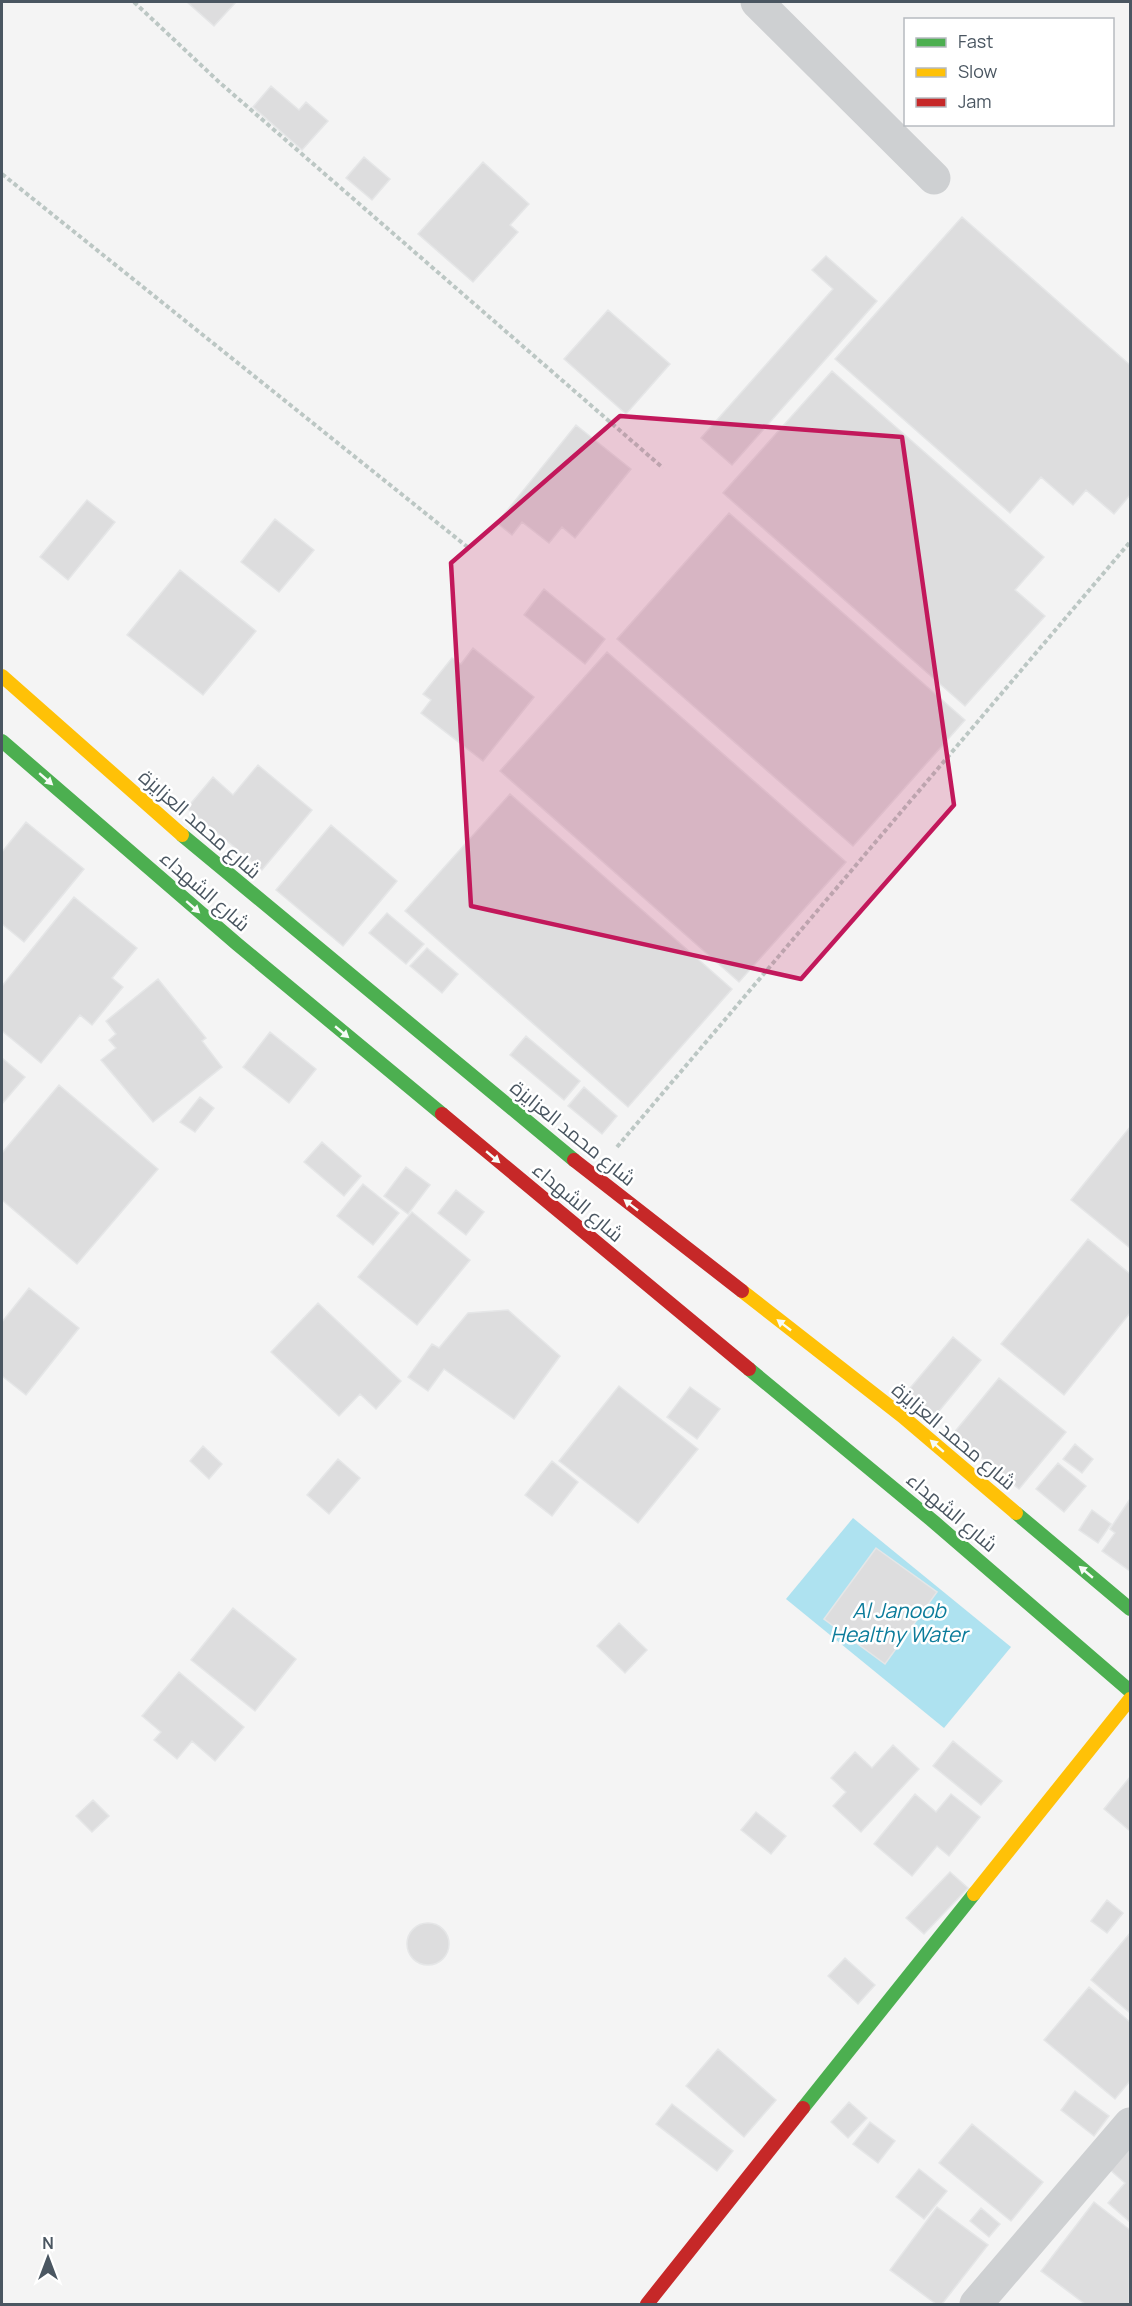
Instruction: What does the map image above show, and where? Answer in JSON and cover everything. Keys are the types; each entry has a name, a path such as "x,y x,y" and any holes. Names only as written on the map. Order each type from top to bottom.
{"main road":[{"name":"شارع محمد العزايزة","path":"2,676 164,820 382,1003 593,1176 902,1416 1131,1610"},
{"name":"شارع الشهداء","path":"2,741 246,952 934,1522 1131,1691"},
{"path":"647,2304 1131,1699"}],"street":[{"path":"757,2 934,178"},
{"path":"976,2304 1131,2124"}],"path":[{"path":"134,2 219,82 663,468"},
{"path":"2,174 470,549"},
{"path":"593,1176 1131,542"}],"highlighted area":[{"path":"620,416 902,437 954,805 801,979 471,906 451,563"}],"water":[{"name":"Al Janoob Healthy Water","path":"853,1518 1011,1647 944,1728 786,1599"}],"building":[{"path":"187,2 236,2 214,26"},
{"path":"271,86 299,110 306,102 328,121 302,150 253,107"},
{"path":"364,157 390,179 372,200 346,178"},
{"path":"483,162 529,204 510,225 518,232 473,282 418,234"},
{"path":"962,217 1130,365 1130,495 1114,514 1086,490 1073,505 1041,477 1010,513 835,359"},
{"path":"826,256 877,301 732,465 701,438 833,289 812,270"},
{"path":"608,310 670,364 626,414 564,359"},
{"path":"832,371 1044,557 1015,590 1045,616 965,706 723,493"},
{"path":"576,425 631,469 575,538 562,527 549,543 522,522 512,535 497,523"},
{"path":"87,500 115,522 68,580 40,557"},
{"path":"729,513 965,720 853,846 617,639"},
{"path":"275,519 314,550 279,592 241,562"},
{"path":"180,570 256,631 203,695 127,635"},
{"path":"544,589 605,639 585,664 524,615"},
{"path":"473,648 534,697 483,761 421,713 431,700 423,694 452,658 461,664"},
{"path":"607,652 846,862 739,982 500,771"},
{"path":"258,765 312,810 262,870 187,808 213,777 233,795"},
{"path":"510,794 732,989 628,1107 405,911"},
{"path":"26,822 84,869 24,942 2,924 2,852"},
{"path":"331,825 397,881 343,946 276,890"},
{"path":"74,897 137,948 112,978 123,987 92,1025 80,1015 41,1063 2,1031 2,986"},
{"path":"387,913 424,944 406,964 369,933"},
{"path":"427,948 458,974 442,993 410,966"},
{"path":"158,979 206,1038 202,1041 222,1067 153,1122 101,1060 116,1048 109,1040 116,1034 106,1021"},
{"path":"270,1032 316,1069 289,1103 243,1067"},
{"path":"526,1036 580,1081 564,1100 510,1055"},
{"path":"2,1058 25,1077 2,1104"},
{"path":"59,1085 158,1169 77,1264 2,1200 2,1153"},
{"path":"584,1087 617,1116 602,1134 568,1106"},
{"path":"200,1097 214,1108 195,1132 180,1122"},
{"path":"1130,1127 1130,1248 1071,1200"},
{"path":"322,1142 361,1176 344,1196 304,1162"},
{"path":"406,1167 430,1185 408,1214 384,1196"},
{"path":"363,1184 399,1213 373,1245 337,1216"},
{"path":"456,1190 484,1212 466,1235 438,1213"},
{"path":"412,1212 470,1260 417,1325 358,1277"},
{"path":"1088,1239 1130,1274 1130,1313 1064,1395 1001,1344"},
{"path":"29,1288 79,1328 26,1395 2,1376 2,1322"},
{"path":"318,1303 401,1381 376,1409 360,1394 339,1416 271,1352"},
{"path":"508,1310 560,1356 514,1419 444,1369 428,1391 408,1377 432,1344 439,1348 468,1313"},
{"path":"953,1337 981,1360 930,1422 901,1399"},
{"path":"999,1378 1066,1432 1019,1489 953,1434"},
{"path":"619,1386 698,1449 638,1523 559,1461"},
{"path":"690,1387 720,1409 697,1439 667,1417"},
{"path":"1075,1444 1093,1459 1082,1473 1063,1459"},
{"path":"203,1446 222,1464 209,1479 190,1461"},
{"path":"338,1459 360,1478 329,1514 307,1495"},
{"path":"552,1461 578,1482 552,1516 525,1495"},
{"path":"1058,1463 1086,1486 1064,1512 1036,1489"},
{"path":"1130,1499 1130,1571 1102,1551 1115,1533 1110,1529"},
{"path":"1092,1510 1111,1524 1098,1543 1079,1530"},
{"path":"876,1548 937,1592 885,1664 824,1619"},
{"path":"233,1608 296,1659 255,1711 191,1660"},
{"path":"619,1623 647,1650 625,1673 597,1646"},
{"path":"179,1672 244,1727 215,1761 192,1741 177,1759 154,1740 161,1732 142,1716"},
{"path":"953,1741 1002,1781 981,1805 933,1766"},
{"path":"893,1745 919,1769 861,1832 833,1806 846,1792 831,1778 855,1752 872,1768"},
{"path":"1130,1777 1130,1831 1104,1809"},
{"path":"915,1794 936,1812 951,1794 980,1817 949,1856 937,1846 912,1876 874,1844"},
{"path":"93,1800 109,1816 92,1832 76,1816"},
{"path":"756,1812 786,1836 771,1854 741,1830"},
{"path":"950,1872 968,1888 924,1934 906,1918"},
{"path":"1107,1900 1123,1913 1107,1933 1091,1921"},
{"path":"428,1923 443,1929 449,1944 443,1959 428,1965 413,1959 407,1944 413,1929"},
{"path":"1130,1933 1130,2013 1091,1980"},
{"path":"845,1958 875,1985 858,2004 828,1976"},
{"path":"1089,1987 1130,2022 1130,2081 1115,2099 1044,2040"},
{"path":"718,2049 776,2100 744,2137 686,2086"},
{"path":"1075,2091 1109,2116 1094,2136 1061,2110"},
{"path":"849,2102 867,2118 848,2138 831,2122"},
{"path":"672,2104 733,2151 717,2171 656,2124"},
{"path":"870,2122 895,2141 878,2163 853,2144"},
{"path":"972,2124 1043,2182 1011,2221 939,2163"},
{"path":"1130,2144 1130,2222 1108,2203 1125,2183 1109,2169"},
{"path":"919,2169 947,2191 924,2219 896,2197"},
{"path":"1094,2202 1130,2230 1129,2304 1085,2304 1041,2271"},
{"path":"937,2207 988,2245 942,2304 936,2304 890,2270"},
{"path":"981,2208 1000,2224 989,2237 970,2221"}],"traffic: fast":[{"path":"2,741 237,944 442,1114"},
{"path":"182,835 574,1160"},
{"path":"749,1369 934,1522 1130,1691"},
{"path":"1016,1513 1130,1609"},
{"path":"803,2108 974,1894"}],"traffic: slow":[{"path":"2,676 182,835"},
{"path":"742,1291 902,1416 1016,1513"},
{"path":"974,1894 1130,1699"}],"traffic: jam":[{"path":"442,1114 749,1369"},
{"path":"574,1160 742,1291"},
{"path":"647,2304 803,2108"}]}
